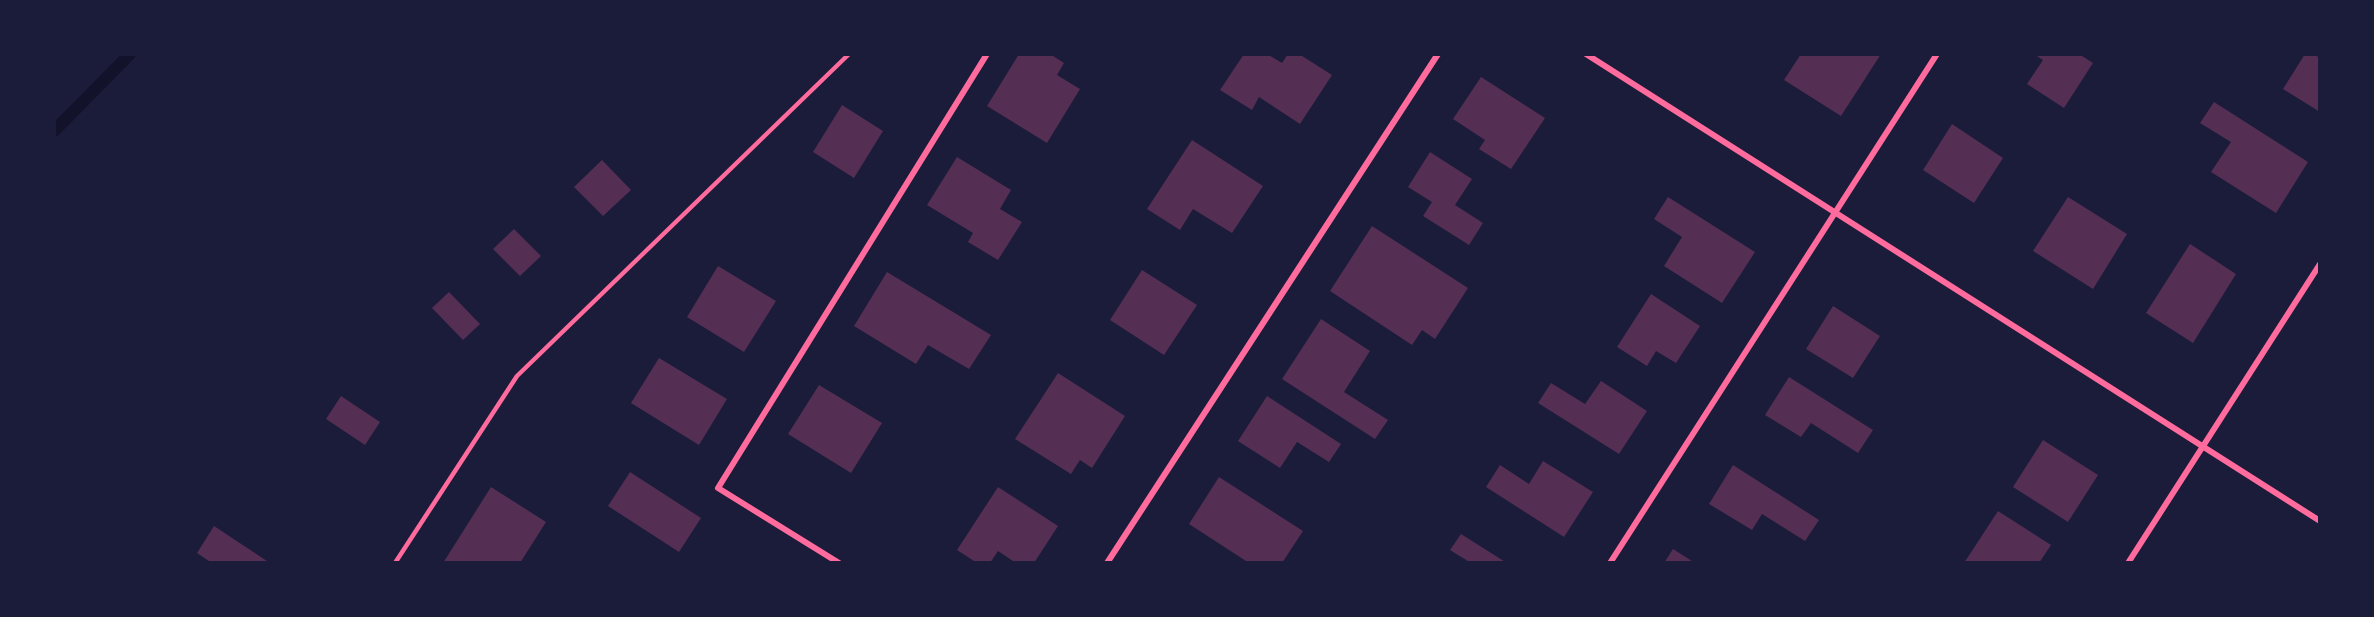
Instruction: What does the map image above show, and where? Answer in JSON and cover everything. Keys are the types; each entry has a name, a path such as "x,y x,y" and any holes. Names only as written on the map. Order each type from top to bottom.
{"street":[{"path":"839,563 718,488 987,54"},
{"path":"1107,563 1438,54"},
{"path":"1586,54 2320,521"},
{"path":"1610,563 1937,54"},
{"path":"2128,563 2320,264"}],"lane":[{"path":"395,563 517,376 849,54"}],"building":[{"path":"1019,54 1050,54 1064,63 1057,75 1080,89 1047,143 987,106"},
{"path":"1244,54 1267,54 1282,63 1288,54 1299,54 1332,75 1300,124 1259,97 1252,110 1220,90"},
{"path":"1801,54 1881,54 1841,116 1784,80"},
{"path":"2034,54 2079,54 2093,63 2064,108 2027,84 2043,60"},
{"path":"2305,54 2313,54 2320,58 2320,112 2283,89"},
{"path":"1481,77 1545,118 1511,169 1479,149 1485,140 1453,119"},
{"path":"2214,102 2308,162 2276,213 2211,172 2231,142 2200,123"},
{"path":"842,105 883,131 854,178 813,152"},
{"path":"1952,124 2003,158 1974,203 1923,170"},
{"path":"1192,140 1263,186 1232,233 1193,209 1180,230 1147,209"},
{"path":"1430,152 1472,179 1455,205 1483,223 1469,245 1423,216 1432,202 1408,187"},
{"path":"957,157 1011,190 1000,209 1022,222 998,260 968,242 973,233 927,205"},
{"path":"602,160 631,190 603,216 574,187"},
{"path":"1668,197 1755,252 1722,303 1664,266 1682,237 1654,219"},
{"path":"2068,197 2127,234 2093,289 2033,251"},
{"path":"1372,226 1468,288 1435,339 1422,330 1412,345 1330,291"},
{"path":"514,229 541,256 520,276 493,249"},
{"path":"2190,244 2236,274 2193,343 2146,313"},
{"path":"718,266 776,301 744,352 687,317"},
{"path":"1142,270 1197,305 1164,355 1110,320"},
{"path":"887,272 991,335 969,369 928,345 916,364 854,326"},
{"path":"449,292 480,324 463,340 432,308"},
{"path":"1651,294 1700,326 1676,363 1656,351 1647,366 1617,347"},
{"path":"1833,306 1880,336 1853,378 1806,349"},
{"path":"1321,319 1370,351 1344,392 1388,420 1375,439 1282,379"},
{"path":"659,358 727,399 699,445 631,403"},
{"path":"1058,373 1125,416 1092,468 1080,460 1071,474 1015,439"},
{"path":"1789,377 1873,430 1858,453 1811,423 1801,437 1765,415"},
{"path":"1601,381 1647,411 1619,454 1538,403 1551,383 1585,404"},
{"path":"819,385 882,423 851,473 788,434"},
{"path":"341,396 380,422 365,445 326,419"},
{"path":"1267,396 1341,444 1329,462 1297,442 1280,468 1238,441"},
{"path":"2043,440 2098,475 2068,522 2013,487"},
{"path":"1543,461 1593,492 1564,537 1486,487 1500,465 1529,484"},
{"path":"1733,465 1819,520 1805,541 1762,514 1752,530 1709,504"},
{"path":"630,472 701,518 679,552 608,506"},
{"path":"1219,477 1303,531 1282,563 1249,563 1189,524"},
{"path":"491,487 546,522 520,563 443,563"},
{"path":"998,487 1058,526 1034,563 1016,563 998,551 990,563 977,563 957,550"},
{"path":"1998,511 2051,545 2039,563 1964,563"},
{"path":"214,526 270,563 212,563 197,553"},
{"path":"1461,534 1507,563 1471,563 1450,550"},
{"path":"1673,549 1695,563 1664,563"}],"waterway":[{"path":"54,131 130,54"}]}
